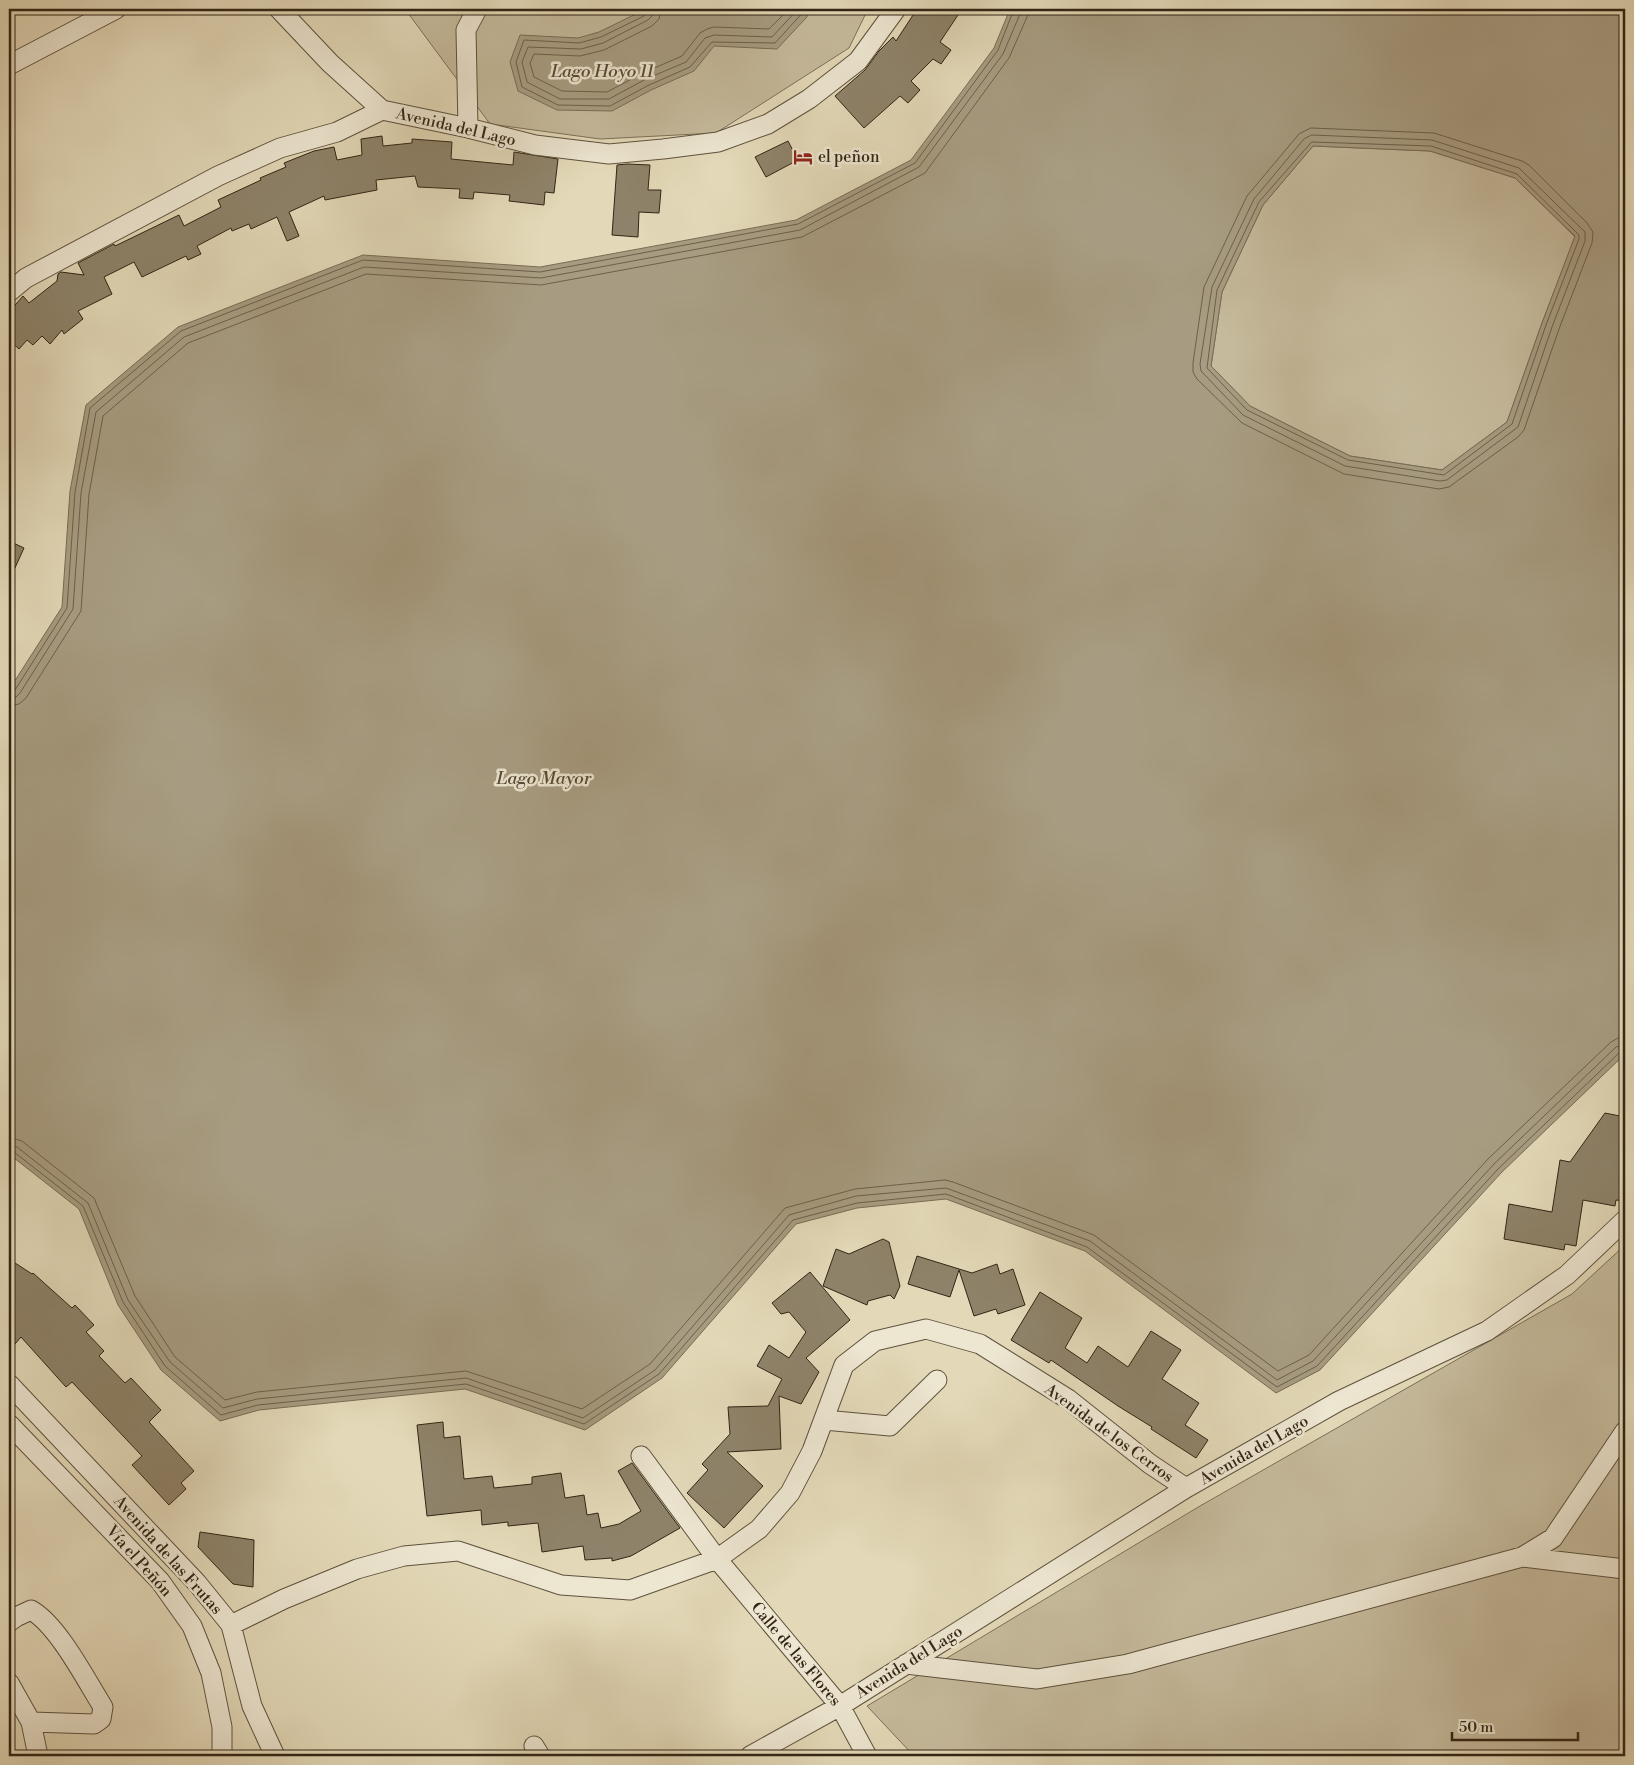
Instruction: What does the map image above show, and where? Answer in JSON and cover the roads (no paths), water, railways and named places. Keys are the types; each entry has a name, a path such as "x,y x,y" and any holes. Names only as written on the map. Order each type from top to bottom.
{"street":[{"path":"9,65 116,9"},
{"path":"280,9 330,63 382,110"},
{"path":"468,128 466,30 477,9"},
{"name":"Avenida del Lago","path":"9,292 26,278 218,176 280,148 337,132 382,110 468,128 535,145 609,154 718,142 768,124 809,99 858,61 896,9"},
{"name":"Avenida del Lago","path":"750,1756 840,1706 1186,1488 1340,1401 1487,1331 1567,1274 1625,1220"},
{"name":"Avenida de los Cerros","path":"231,1625 284,1599 348,1573 404,1556 458,1551 561,1585 630,1590 717,1559 759,1529 790,1492 812,1451 844,1365 875,1341 926,1329 980,1344 1068,1399 1150,1464 1186,1488"},
{"path":"824,1420 890,1426 937,1380"},
{"name":"Avenida de las Frutas","path":"9,1384 197,1583 231,1625 252,1706 275,1756"},
{"name":"Vía el Peñón","path":"9,1424 160,1581 192,1626 211,1673 222,1727 222,1756"},
{"path":"906,1664 1036,1679 1128,1664 1522,1557 1552,1538 1625,1431"},
{"name":"Calle de las Flores","path":"641,1456 717,1559 840,1706 867,1756"},
{"path":"1522,1557 1625,1569"},
{"path":"9,1622 31,1610 40,1615 66,1647 103,1707 101,1718 94,1724 31,1722"},
{"path":"9,1683 31,1722 38,1756"}],"water":[{"name":"Lago Hoyo 11","path":"646,9 812,9 777,49 714,46 694,71 651,90 612,111 557,110 518,91 510,62 520,35 578,38 599,32"},
{"name":"Lago Mayor","path":"1010,9 1625,9 1625,1054 1502,1172 1320,1370 1276,1393 1085,1251 946,1199 857,1208 796,1224 662,1378 585,1430 465,1389 259,1410 220,1421 161,1370 118,1305 79,1209 9,1154 9,690 62,607 70,491 86,405 178,327 363,255 540,267 796,220 911,160 994,48","holes":["1313,146 1430,151 1515,178 1575,236 1507,422 1442,470 1350,456 1250,406 1211,366 1222,292 1263,205"]}],"place":[{"name":"el peñon","path":"803,157"}]}
